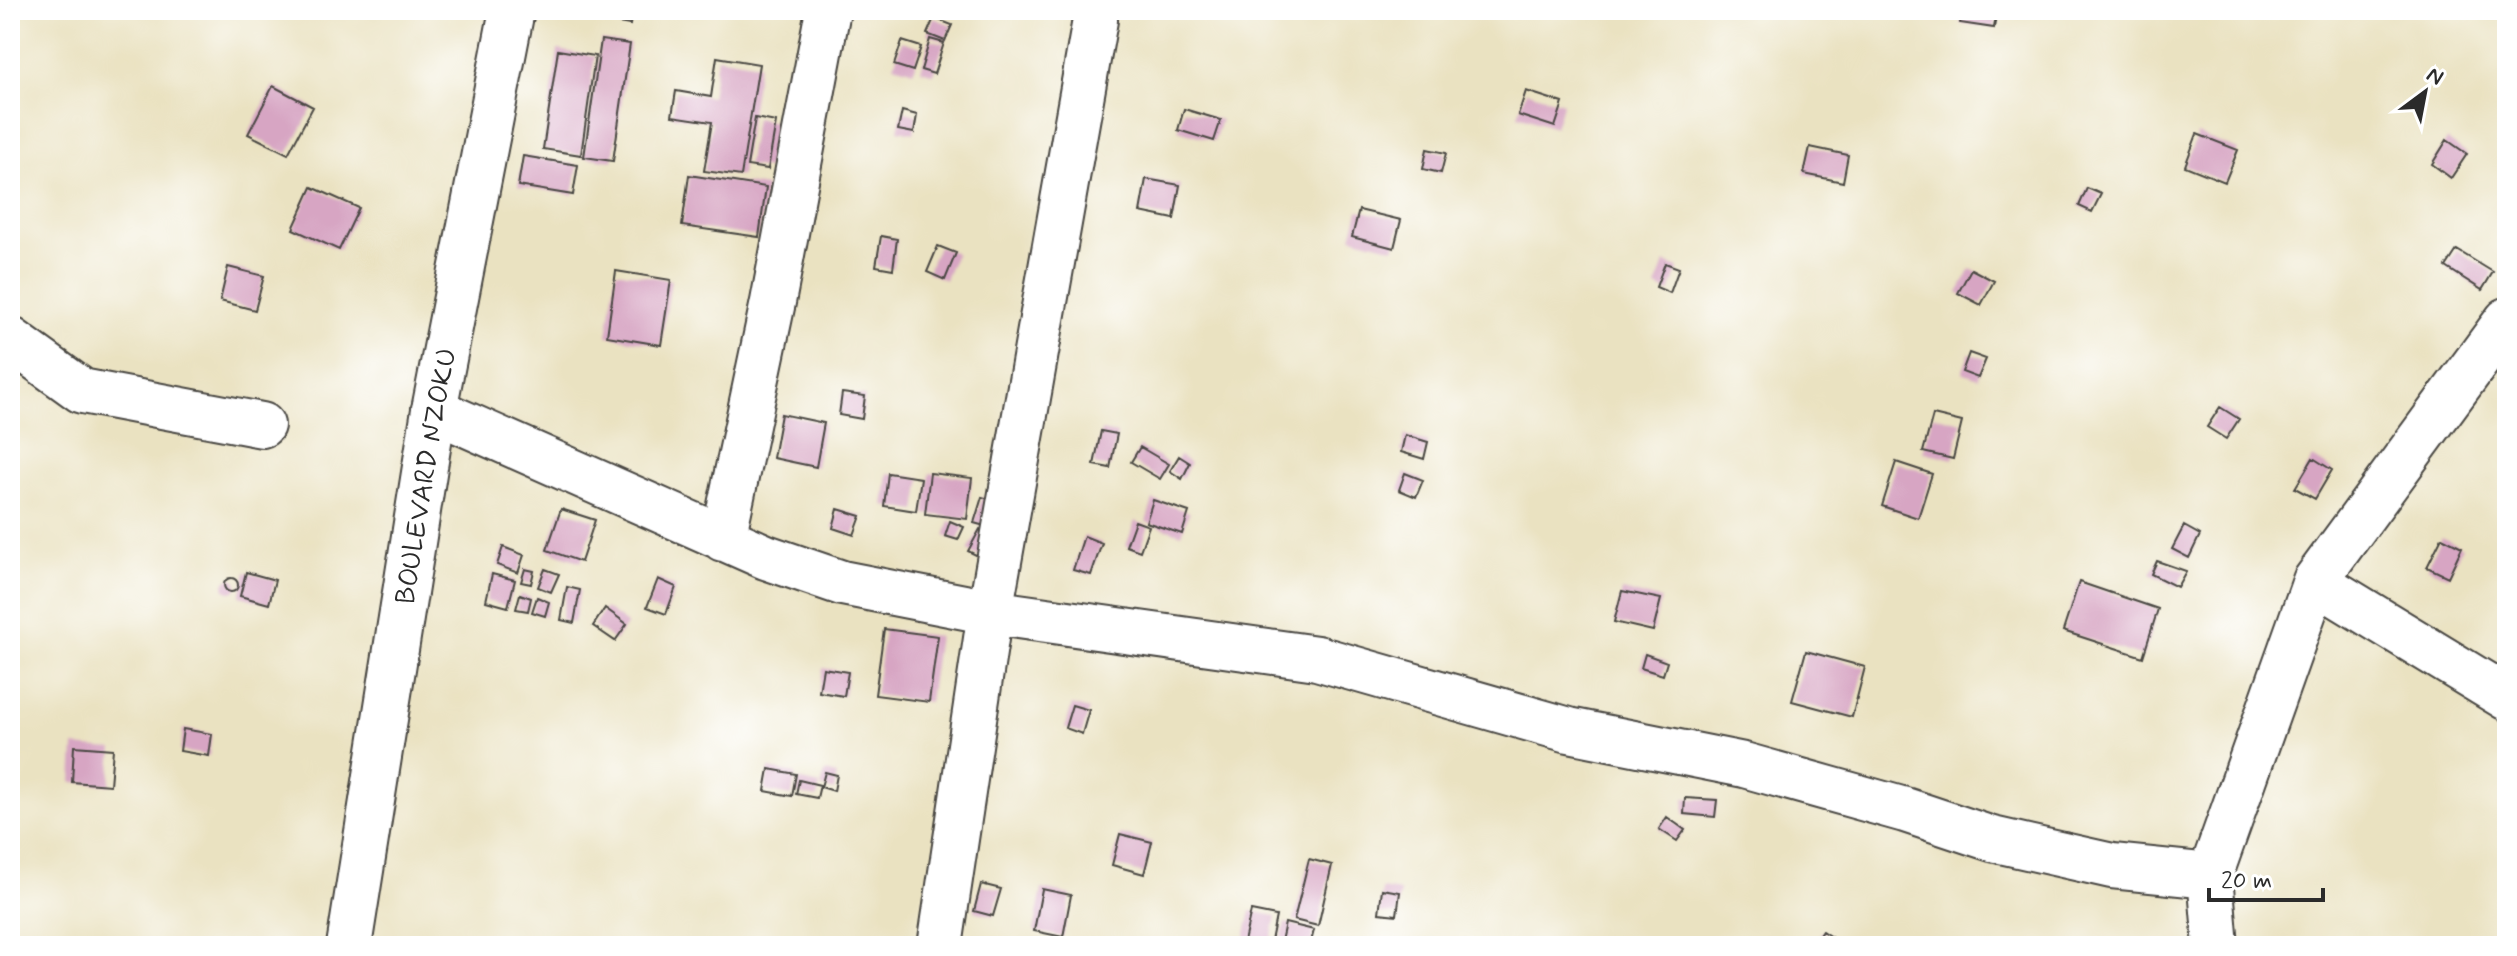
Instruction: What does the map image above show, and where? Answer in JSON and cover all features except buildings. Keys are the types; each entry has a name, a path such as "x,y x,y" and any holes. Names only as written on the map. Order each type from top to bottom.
{"street":[{"name":"BOULEVARD NZOKU","path":"349,946 434,410 512,10"},
{"path":"723,539 773,302 828,10"},
{"path":"940,946 990,612 1095,20"},
{"path":"2216,946 2210,876 2315,581 2507,320"},
{"path":"10,339 82,391 262,425"},
{"path":"434,410 723,539 842,583 990,612 1317,658 1569,730 1744,765 1905,810 1992,839 2112,866 2210,876"},
{"path":"2315,581 2507,698"}]}
